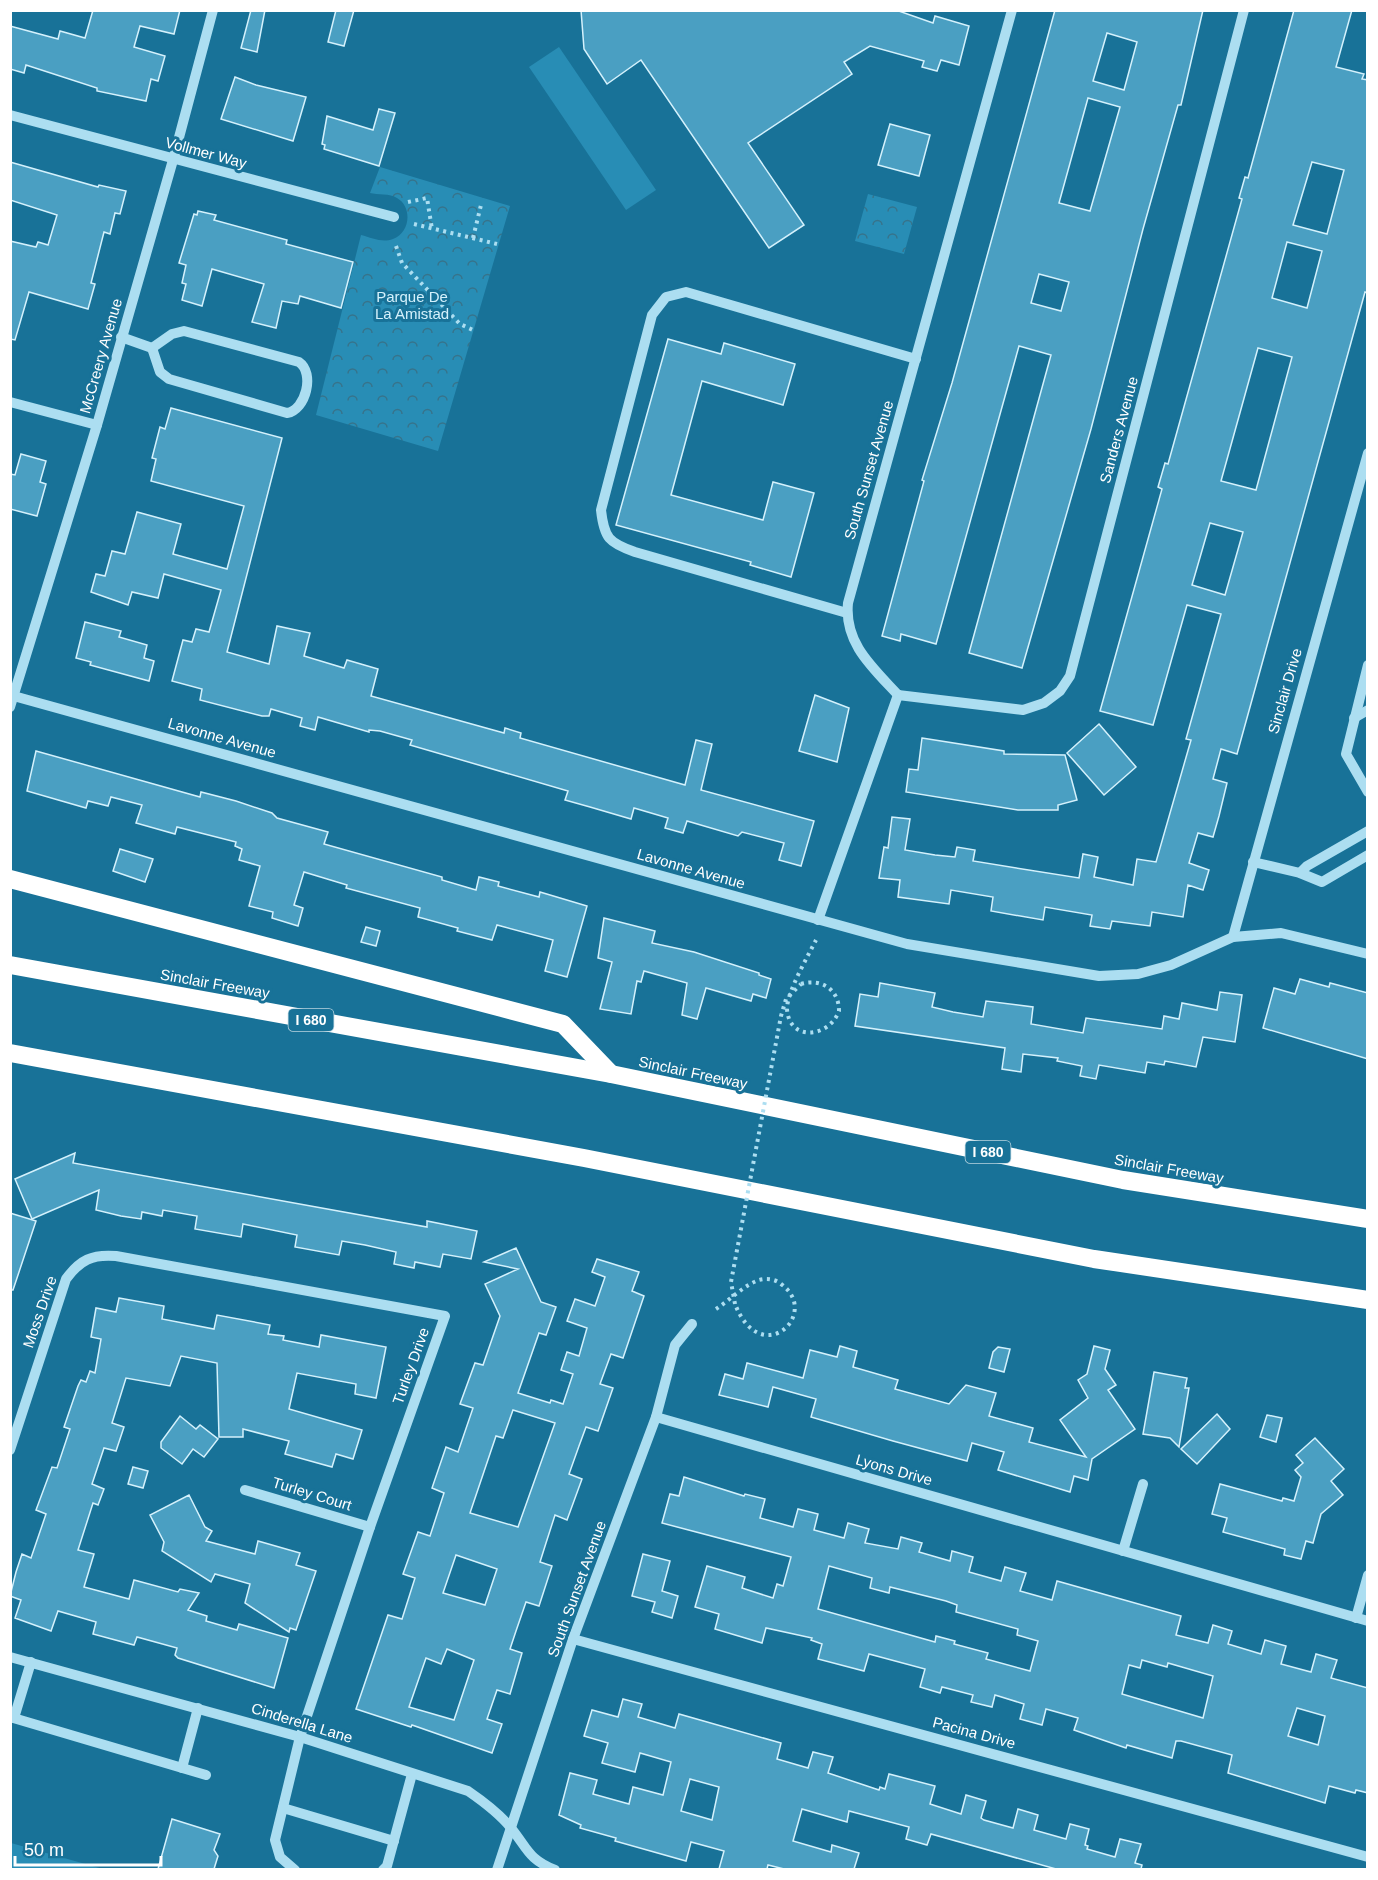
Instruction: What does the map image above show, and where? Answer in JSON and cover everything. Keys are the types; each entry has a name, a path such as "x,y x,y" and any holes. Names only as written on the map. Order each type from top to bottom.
{"highway":[{"path":"10,879 563,1024 611,1074"},
{"name":"Sinclair Freeway","path":"10,965 611,1074 1123,1180 1368,1219"},
{"path":"10,1053 584,1158 1094,1259 1359,1299 1368,1314"}],"street":[{"name":"McCreery Avenue","path":"12,699 97,425 174,160 213,10"},
{"name":"South Sunset Avenue","path":"897,695 852,640 847,613 1012,10"},
{"name":"Sanders Avenue","path":"897,695 1023,710 1044,703 1060,691 1070,676 1244,10"},
{"name":"Vollmer Way","path":"10,115 394,217"},
{"path":"847,613 614,545 603,531 601,510 652,315 666,297 686,292 916,359"},
{"path":"184,331 299,362 306,366 308,380 299,406 294,412 287,413 169,379 160,372 152,348 172,334 184,331"},
{"path":"121,337 152,348"},
{"path":"10,402 97,425"},
{"name":"Sinclair Drive","path":"1233,937 1368,453"},
{"path":"1368,665 1346,754 1368,792"},
{"path":"818,920 897,695"},
{"name":"Lavonne Avenue","path":"12,699 907,944 1099,976 1138,974 1171,965 1233,937 1281,933 1368,954"},
{"path":"1354,718 1368,710"},
{"path":"1300,873 1307,866 1368,831"},
{"path":"1253,862 1300,873 1322,882 1368,855"},
{"name":"Turley Drive","path":"86,1258 101,1255 116,1256 445,1316 370,1527 300,1737 275,1840 280,1857 295,1869"},
{"name":"Moss Drive","path":"10,1450 66,1279 86,1258"},
{"name":"South Sunset Avenue","path":"497,1869 573,1638 656,1417 675,1345 692,1324"},
{"name":"Lyons Drive","path":"656,1417 1368,1621"},
{"path":"1123,1551 1143,1484"},
{"name":"Turley Court","path":"245,1490 370,1527"},
{"path":"1356,1618 1368,1575"},
{"name":"Pacina Drive","path":"573,1638 1368,1857"},
{"name":"Cinderella Lane","path":"10,1657 300,1737 468,1791 489,1805 511,1828 531,1857 555,1869"},
{"path":"31,1662 12,1718 206,1775"},
{"path":"182,1768 198,1708"},
{"path":"383,1869 394,1841 412,1773"},
{"path":"283,1808 394,1841"}],"path":[{"path":"408,202 427,198 432,229"},
{"path":"473,238 481,205"},
{"path":"414,224 497,244"},
{"path":"396,246 402,263 460,324 473,330"},
{"path":"716,1309 731,1298 740,1292 749,1286 758,1281 777,1280 794,1298 794,1319 784,1331 772,1336 756,1334 749,1329 738,1312 735,1304 732,1294 731,1282 786,999 791,993 795,987 818,982 825,984 836,994 839,1011 825,1030 816,1033 799,1030 789,1017 787,1008 790,998 793,989 816,940"}],"green space":[{"path":"559,47 656,190 626,210 529,67"},
{"name":"Parque De La Amistad","path":"380,167 510,206 438,451 316,415 361,235 377,240 389,240 399,236 406,226 406,207 402,202 391,195 370,193"},
{"path":"868,194 917,207 904,254 855,241"},
{"path":"11,1843 103,1869 11,1869"}],"building":[{"path":"93,10 180,10 174,34 140,26 134,47 165,56 158,81 151,79 146,101 97,91 97,88 26,65 24,73 10,69 10,26 58,39 60,31 85,38"},
{"path":"251,10 265,10 257,52 241,48"},
{"path":"336,10 354,10 344,46 328,42"},
{"path":"581,10 896,10 933,23 935,16 969,26 959,65 941,60 937,71 922,67 924,61 870,46 844,62 852,74 748,143 804,225 769,248 641,60 607,84 584,49"},
{"path":"1055,10 1203,10 1181,105 1178,105 1091,429 1022,668 969,653 1051,355 1019,346 936,644 901,634 900,641 882,636 924,481 922,480 952,383","holes":["1107,33 1137,42 1124,90 1093,81","1088,98 1120,107 1090,211 1059,203","1039,274 1069,282 1061,311 1031,303"]},
{"path":"1294,10 1352,10 1336,67 1364,74 1362,79 1368,80 1368,293 1365,292 1237,754 1221,749 1213,779 1227,783 1213,837 1198,833 1189,863 1209,870 1203,890 1188,885 1183,917 1152,912 1150,926 1112,921 1110,929 1090,926 1092,915 1045,907 1043,920 991,911 993,897 951,890 949,904 898,897 900,880 879,878 884,847 888,848 892,817 910,819 905,850 955,857 957,847 975,850 973,861 1079,878 1083,854 1098,857 1094,877 1133,885 1137,859 1156,862 1191,740 1186,739 1221,614 1187,605 1153,725 1100,711 1162,489 1158,487 1165,463 1168,464 1242,199 1239,198 1245,177 1248,178","holes":["1312,162 1344,170 1327,234 1293,225","1287,242 1322,251 1307,308 1272,298","1258,348 1292,357 1256,490 1221,481","1210,523 1243,532 1225,595 1192,585"]},
{"path":"235,77 256,85 306,97 293,141 221,119"},
{"path":"379,109 395,113 379,166 324,149 325,145 322,144 327,116 373,130"},
{"path":"890,124 930,135 919,176 878,165"},
{"path":"10,162 98,187 99,185 126,191 120,214 115,213 110,234 104,232 91,283 95,284 88,309 29,292 15,340 10,339 10,241 36,247 38,242 48,245 57,215 10,200"},
{"path":"198,211 216,215 214,220 287,240 286,244 353,262 341,308 300,296 298,304 282,301 276,328 252,322 264,284 212,269 202,306 182,300 186,284 182,283 186,265 179,263 194,214 197,215"},
{"path":"668,339 721,354 724,343 795,364 783,405 702,381 671,495 763,520 773,482 814,493 791,577 750,565 751,562 616,525"},
{"path":"171,408 282,438 227,652 269,664 277,626 310,633 304,656 344,668 347,660 378,669 371,696 504,733 505,728 521,733 520,738 685,785 696,740 712,744 701,790 814,821 801,866 779,860 784,843 742,832 738,836 687,821 683,833 665,828 668,818 634,808 631,819 565,800 568,791 410,745 412,740 380,731 369,730 369,732 318,717 315,730 300,726 302,718 271,709 269,716 262,716 200,700 202,689 172,681 183,640 192,642 196,629 209,632 221,590 164,574 158,598 132,592 128,605 91,592 96,574 105,576 112,551 125,554 137,512 181,524 173,554 227,569 244,506 151,481 156,459 152,458 160,427 165,429"},
{"path":"21,454 46,461 40,482 46,484 37,516 10,509 10,474 15,475"},
{"path":"85,622 121,631 119,637 147,645 144,658 154,661 149,681 90,665 91,662 76,658"},
{"path":"815,695 849,708 837,762 799,751"},
{"path":"1099,724 1136,767 1104,795 1067,753"},
{"path":"922,738 1004,751 1004,754 1065,755 1077,800 1058,805 1058,810 1018,810 906,792 909,769 918,770"},
{"path":"36,751 200,797 201,792 236,801 272,813 277,818 328,832 324,844 442,877 442,880 476,890 479,877 499,882 498,886 539,897 540,892 587,906 567,977 545,971 553,940 497,925 492,940 457,931 458,928 418,917 420,908 346,888 347,885 304,872 294,905 303,908 298,926 272,918 273,912 249,906 260,866 239,860 242,849 235,846 236,842 177,827 175,834 136,823 142,805 111,797 108,806 88,801 86,808 27,791"},
{"path":"120,849 153,859 145,882 113,871"},
{"path":"604,918 655,931 652,943 694,952 759,973 771,979 766,998 753,994 751,1001 706,988 697,1019 682,1015 687,983 644,971 641,982 637,981 631,1014 600,1009 612,962 598,958"},
{"path":"366,927 380,931 376,946 361,942"},
{"path":"1300,979 1329,987 1330,983 1368,993 1368,1059 1263,1028 1274,988 1295,994"},
{"path":"880,983 935,993 932,1007 983,1017 986,1001 1033,1007 1031,1024 1083,1033 1086,1018 1162,1029 1164,1016 1179,1019 1182,1003 1217,1010 1220,992 1242,995 1235,1042 1203,1037 1196,1067 1165,1061 1164,1065 1147,1062 1145,1073 1099,1065 1096,1079 1080,1076 1082,1066 1057,1061 1058,1058 1023,1054 1021,1072 1002,1069 1005,1048 855,1026 860,994 878,997"},
{"path":"75,1153 73,1163 427,1227 427,1221 477,1231 471,1259 443,1254 440,1267 415,1262 414,1268 394,1264 396,1252 365,1245 342,1241 339,1255 295,1247 297,1235 243,1224 241,1237 195,1229 197,1216 163,1210 162,1216 142,1212 141,1219 121,1216 96,1210 99,1190 32,1219 15,1179"},
{"path":"10,1213 36,1221 13,1290 10,1290"},
{"path":"516,1248 541,1302 556,1307 546,1335 539,1333 518,1393 550,1403 551,1400 563,1404 573,1374 561,1370 567,1352 579,1356 587,1328 567,1321 575,1299 595,1306 605,1277 592,1272 597,1259 639,1272 632,1291 644,1296 623,1358 611,1354 600,1384 613,1388 598,1431 586,1427 569,1474 582,1479 567,1520 555,1515 540,1562 552,1566 539,1606 526,1602 510,1649 522,1653 510,1694 497,1690 487,1719 502,1724 492,1753 412,1725 411,1727 356,1709 388,1615 402,1619 415,1578 403,1574 418,1532 430,1536 444,1493 432,1488 446,1447 458,1452 473,1408 460,1404 475,1363 483,1365 500,1316 485,1284 518,1269 484,1262","holes":["513,1410 555,1423 518,1527 470,1513 496,1436 503,1438","456,1555 497,1569 485,1605 443,1593","447,1649 474,1660 454,1720 409,1707 426,1658 441,1664"]},
{"path":"119,1298 164,1306 162,1319 214,1329 217,1315 270,1325 268,1334 284,1336 283,1340 319,1347 321,1335 386,1347 376,1398 355,1394 356,1384 297,1373 289,1409 362,1430 353,1459 336,1454 332,1467 285,1454 289,1441 243,1429 243,1437 219,1437 217,1363 181,1356 170,1386 126,1378 112,1423 124,1427 116,1451 104,1448 92,1484 104,1489 98,1505 93,1503 78,1550 94,1554 84,1587 129,1599 134,1580 178,1592 180,1589 199,1593 188,1610 207,1616 206,1621 237,1630 239,1624 288,1638 274,1688 178,1658 175,1655 177,1648 137,1637 134,1645 93,1634 96,1622 58,1611 51,1631 15,1618 21,1600 10,1596 16,1572 22,1554 31,1558 46,1514 36,1510 52,1467 57,1468 70,1429 64,1427 78,1386 81,1380 86,1382 90,1371 95,1373 101,1339 91,1337 96,1308 116,1312"},
{"path":"840,1346 857,1351 853,1367 898,1380 895,1389 949,1404 966,1385 996,1393 989,1416 1033,1428 1029,1442 1086,1457 1060,1420 1088,1398 1078,1380 1087,1374 1094,1346 1110,1350 1105,1369 1116,1385 1108,1390 1135,1429 1092,1459 1088,1480 1074,1476 1070,1492 998,1470 1004,1452 972,1443 967,1461 893,1441 811,1417 816,1399 773,1387 768,1407 719,1395 725,1374 743,1379 747,1363 803,1378 810,1350 837,1357"},
{"path":"998,1347 1010,1349 1004,1372 989,1368 993,1352"},
{"path":"1154,1372 1187,1378 1185,1388 1189,1388 1179,1447 1170,1438 1143,1434"},
{"path":"1217,1414 1230,1429 1197,1464 1181,1449"},
{"path":"1267,1415 1282,1418 1276,1442 1260,1437"},
{"path":"180,1416 196,1429 200,1425 218,1439 204,1457 193,1449 182,1464 161,1448 161,1442"},
{"path":"1315,1438 1344,1469 1331,1481 1343,1495 1321,1514 1313,1543 1306,1541 1301,1559 1284,1555 1285,1549 1223,1532 1227,1518 1212,1514 1220,1484 1282,1501 1283,1498 1294,1501 1301,1477 1295,1470 1303,1463 1296,1455"},
{"path":"133,1467 148,1471 143,1488 128,1484"},
{"path":"684,1477 744,1496 745,1494 765,1499 760,1518 793,1527 798,1509 818,1514 814,1530 844,1538 848,1523 869,1529 865,1543 898,1549 901,1537 922,1543 919,1552 950,1561 952,1551 973,1557 969,1572 1001,1581 1005,1567 1026,1573 1020,1591 1052,1600 1057,1581 1181,1616 1176,1635 1208,1643 1213,1625 1232,1631 1228,1644 1261,1654 1265,1640 1286,1646 1281,1664 1311,1672 1316,1654 1337,1660 1331,1678 1368,1688 1368,1793 1356,1790 1355,1793 1329,1786 1325,1803 1228,1773 1232,1755 1181,1741 1176,1741 1172,1758 1127,1745 1126,1748 1074,1730 1078,1718 1046,1709 1042,1725 1020,1719 1024,1704 995,1695 992,1707 971,1702 973,1695 942,1687 940,1693 920,1687 925,1669 869,1654 864,1671 818,1659 822,1644 811,1640 812,1638 766,1628 762,1643 715,1629 719,1614 695,1607 707,1566 745,1577 742,1588 773,1598 777,1584 783,1586 791,1557 662,1523 670,1494 679,1496","holes":["829,1566 872,1578 870,1588 889,1593 890,1587 946,1601 957,1605 956,1612 1018,1629 1017,1635 1038,1641 1030,1671 986,1659 988,1653 954,1644 955,1641 936,1636 935,1642 818,1609","1142,1660 1167,1667 1168,1663 1213,1676 1203,1718 1122,1694 1129,1665 1140,1668","1297,1708 1325,1716 1318,1745 1288,1736"]},
{"path":"189,1495 205,1527 212,1531 206,1541 255,1554 258,1541 300,1553 296,1565 316,1571 296,1630 290,1628 289,1632 245,1603 250,1584 215,1574 211,1582 162,1551 164,1542 150,1515"},
{"path":"643,1554 670,1561 662,1591 678,1596 672,1618 652,1612 655,1602 632,1596"},
{"path":"623,1699 642,1704 638,1717 675,1728 679,1714 781,1743 777,1759 808,1768 813,1752 833,1757 828,1773 879,1790 880,1787 885,1789 889,1774 935,1786 930,1804 961,1814 966,1795 986,1801 981,1818 984,1820 1013,1828 1018,1809 1038,1815 1034,1830 1066,1839 1070,1824 1089,1829 1085,1845 1088,1846 1087,1849 1115,1857 1120,1839 1141,1844 1135,1863 1142,1865 1141,1869 1056,1869 931,1834 927,1845 906,1839 909,1827 849,1811 847,1822 802,1809 793,1841 831,1852 832,1845 859,1853 854,1869 784,1869 768,1865 767,1869 719,1869 724,1851 691,1842 686,1861 615,1841 616,1838 580,1828 581,1825 559,1815 570,1773 597,1780 593,1794 629,1804 633,1787 663,1795 671,1762 640,1753 635,1772 602,1763 608,1743 584,1736 592,1710 618,1717","holes":["690,1779 719,1787 712,1820 681,1811"]},
{"path":"172,1819 220,1834 214,1850 218,1856 214,1869 158,1869"}]}
